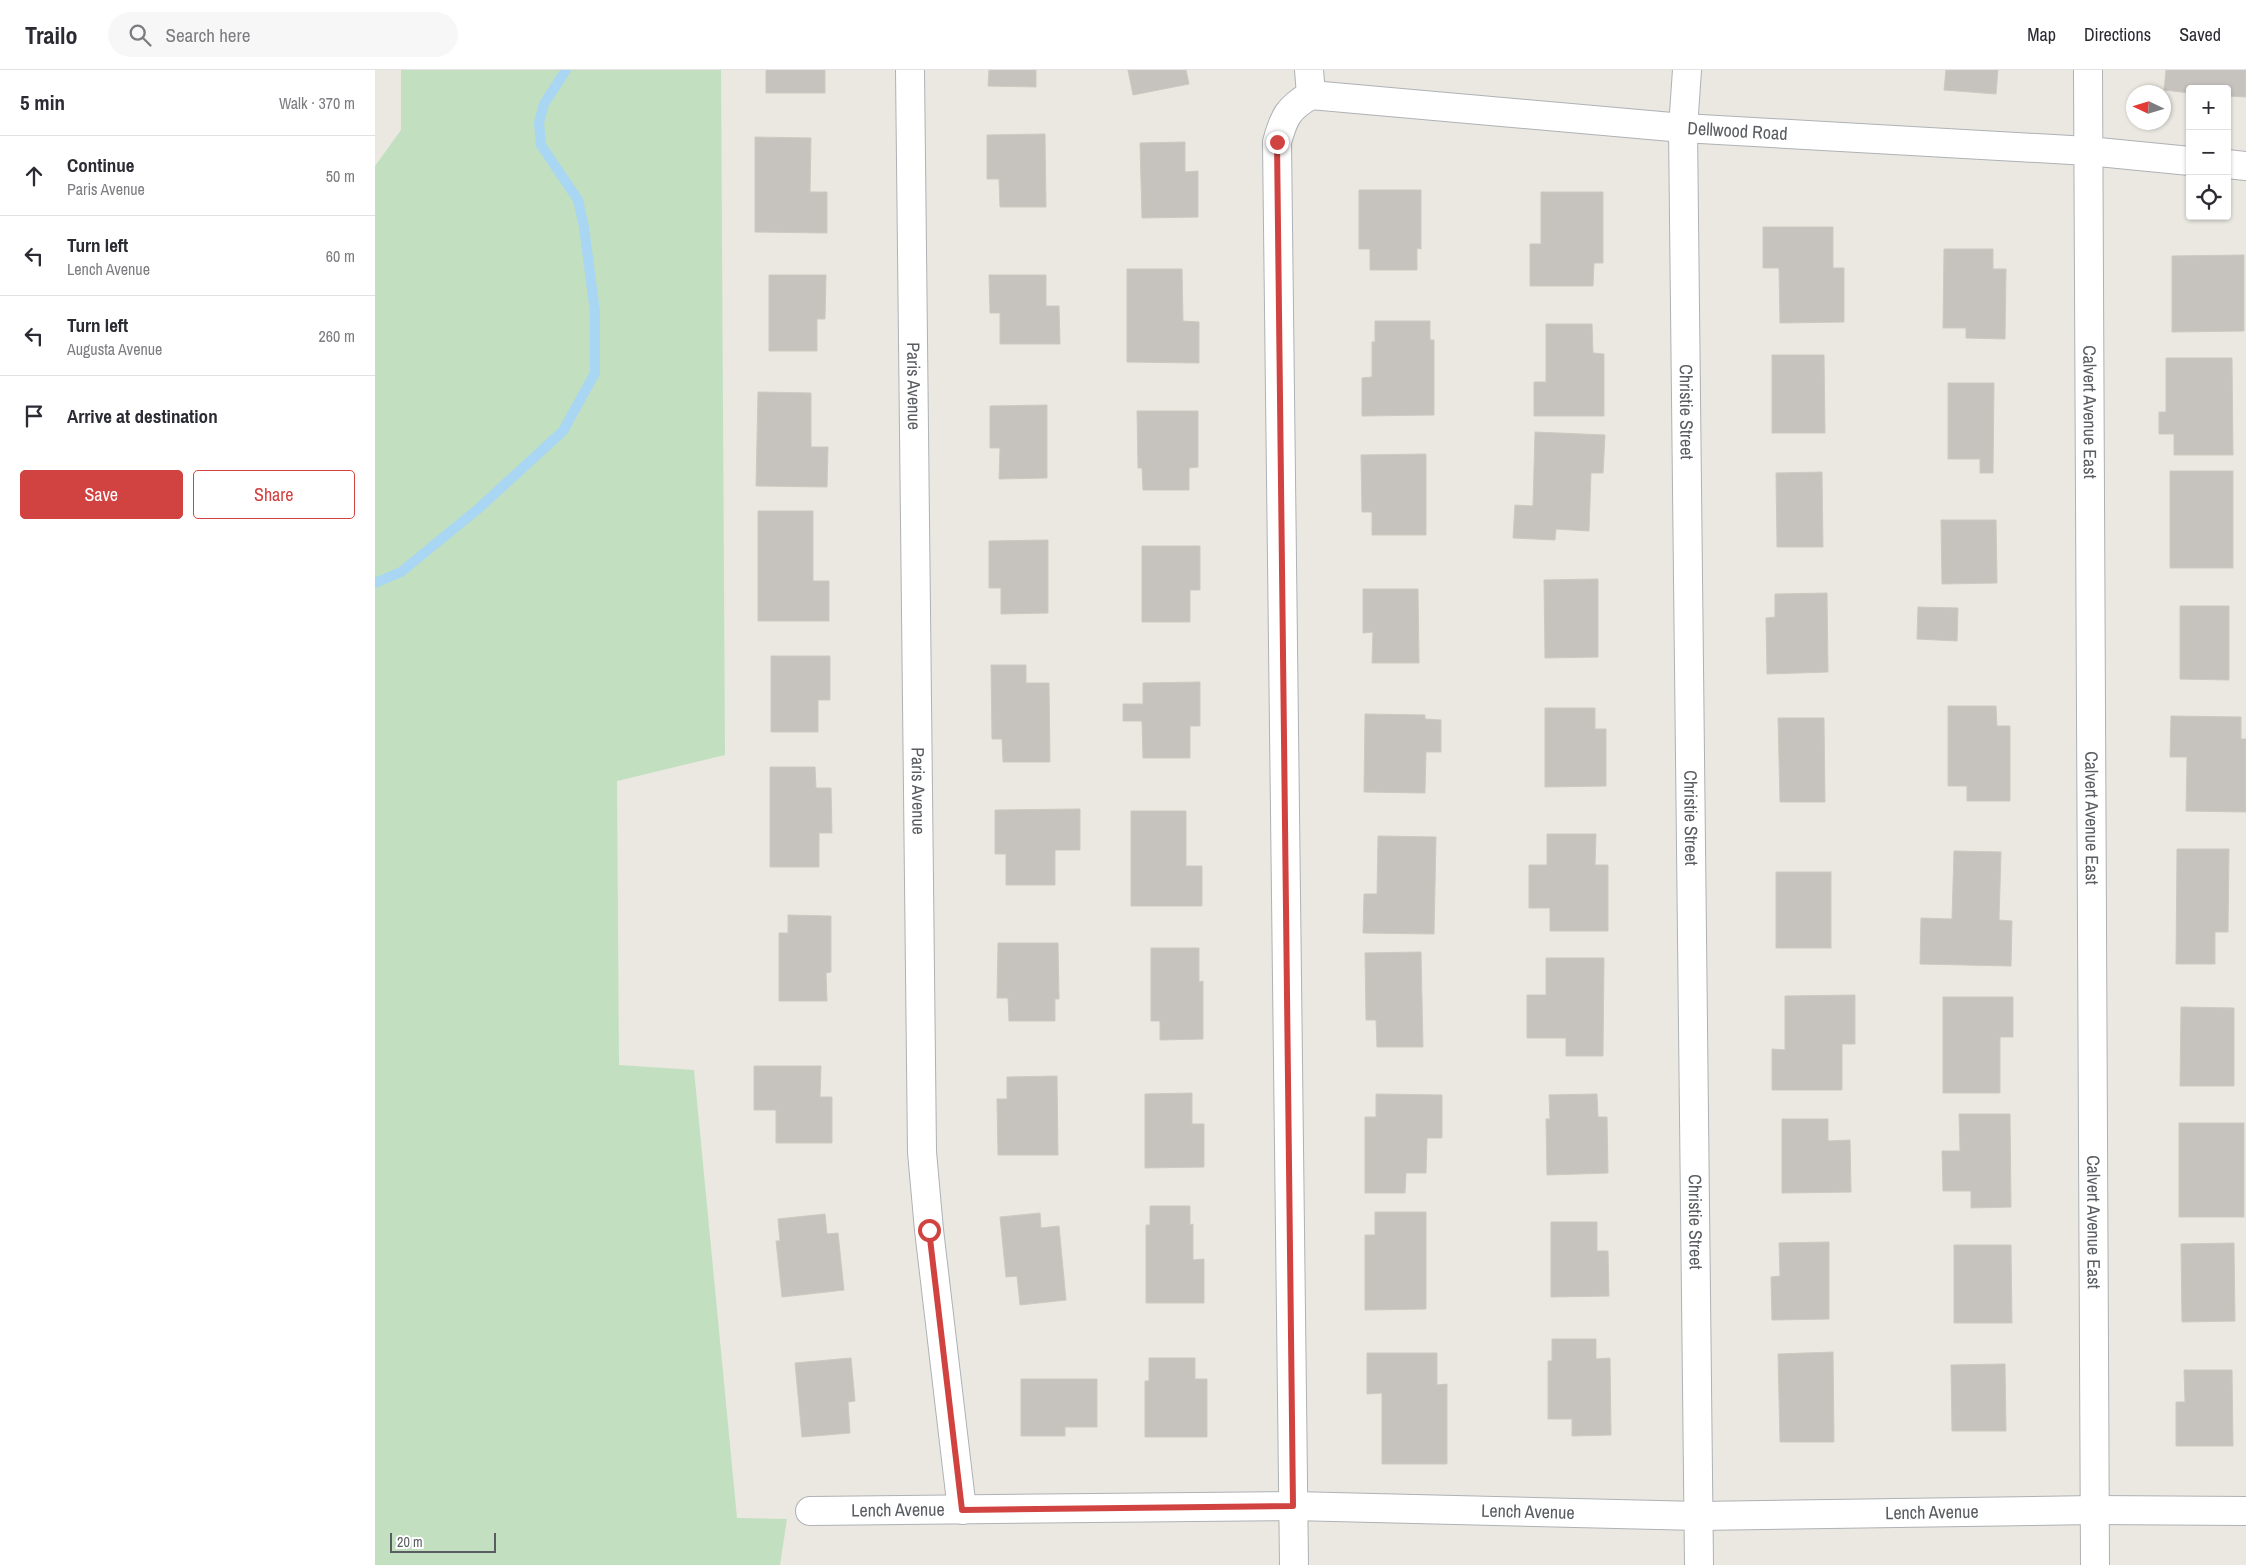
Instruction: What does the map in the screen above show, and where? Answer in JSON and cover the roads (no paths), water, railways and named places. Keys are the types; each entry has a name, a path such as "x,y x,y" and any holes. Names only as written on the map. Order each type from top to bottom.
{"street":[{"name":"Paris Avenue","path":"910,70 922,1152 929,1230 962,1510"},
{"name":"Christie Street","path":"1687,70 1683,128 1699,1565"},
{"name":"Calvert Avenue East","path":"2087,70 2095,1565"},
{"name":"Dellwood Road","path":"1310,83 1683,128 2088,151 2186,161"},
{"path":"1294,1565 1277,142 1283,121 1310,83"},
{"path":"2231,164 2246,166"},
{"name":"Lench Avenue","path":"810,1511 1293,1506 1699,1516 2095,1510 2246,1511"}],"waterway":[{"path":"375,583 401,572 478,509 563,431 595,373 595,312 584,227 578,200 541,145 539,123 544,104 566,70"}]}
